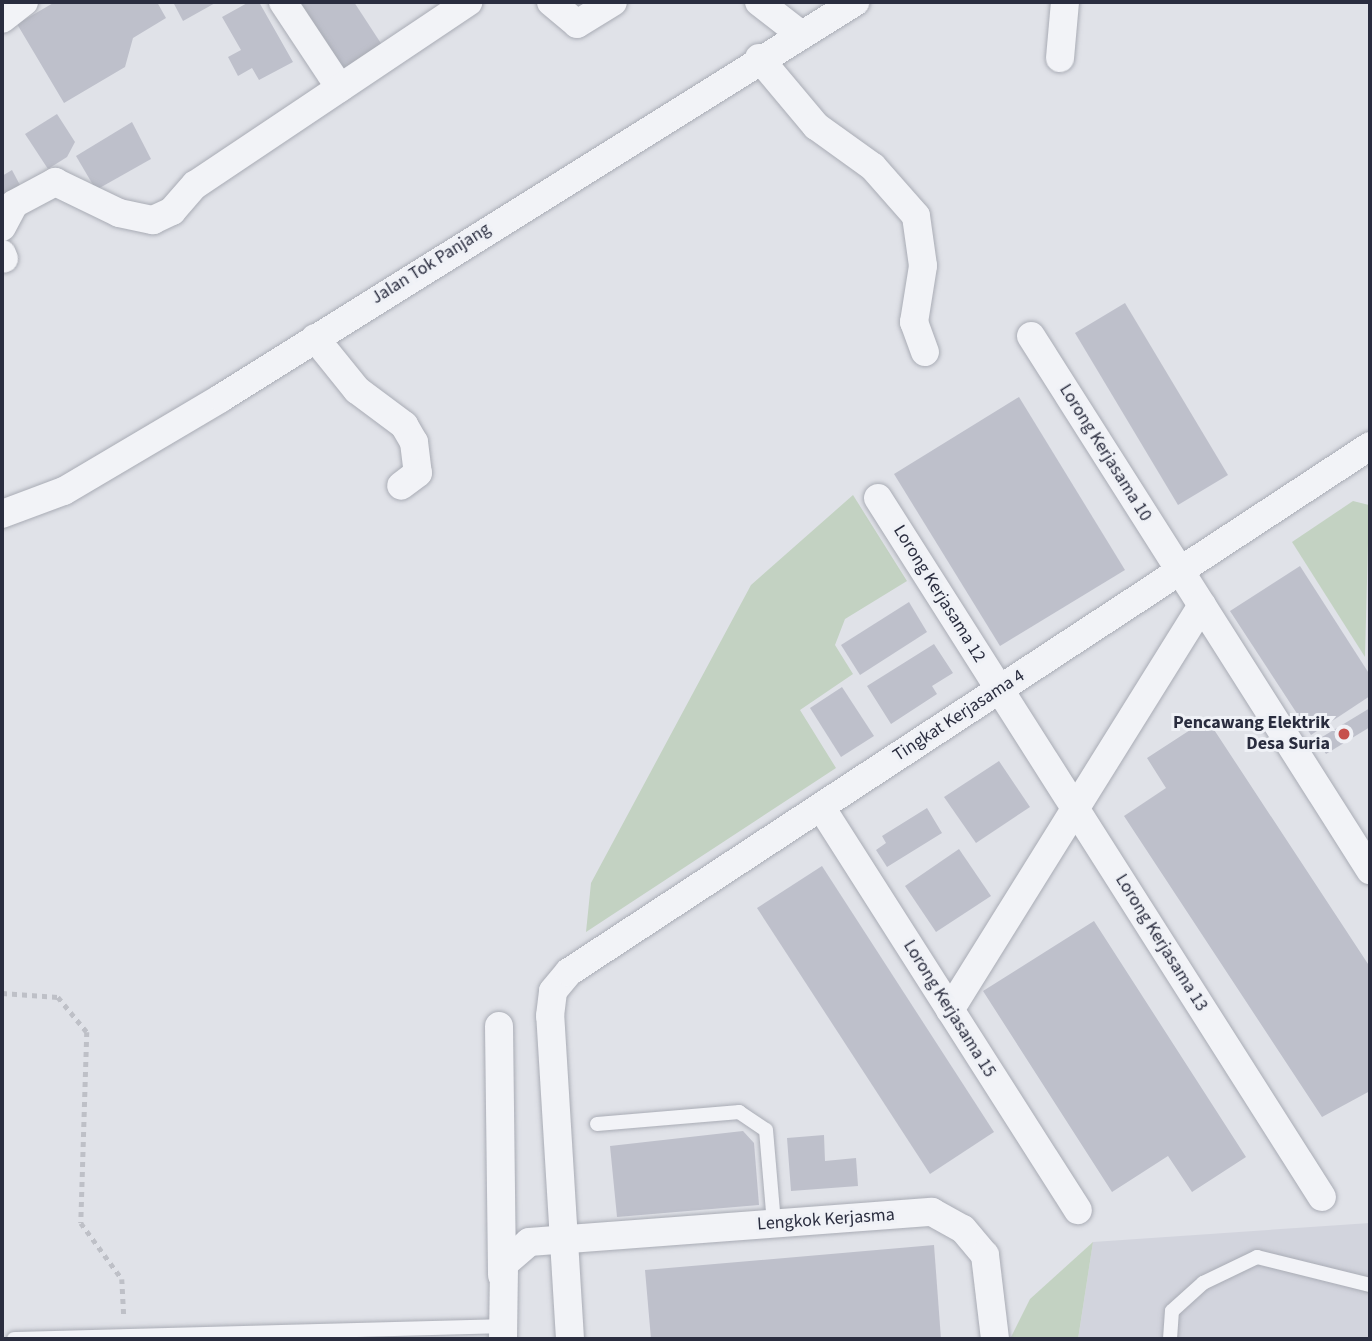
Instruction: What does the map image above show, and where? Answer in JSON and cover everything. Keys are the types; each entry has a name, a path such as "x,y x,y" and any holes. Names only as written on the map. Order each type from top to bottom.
{"street":[{"path":"2,19 24,2"},
{"path":"283,2 340,88"},
{"path":"2,227 14,204 55,182 119,212 153,220 340,88 468,2"},
{"path":"551,2 577,24 613,2"},
{"path":"759,2 799,33"},
{"name":"Jalan Tok Panjang","path":"2,514 64,491 315,338 799,33 855,2"},
{"path":"1060,58 1065,2"},
{"path":"759,58 816,126 873,167 916,216 923,266 914,321 925,352"},
{"name":"Lorong Kerjasama 10","path":"1031,336 1370,870"},
{"path":"315,338 356,390 404,425 414,442 418,473 401,486"},
{"name":"Tingkat Kerjasama 4","path":"566,1240 553,991 569,972 1370,446"},
{"name":"Lorong Kerjasama 12","path":"878,498 1000,689"},
{"path":"950,1010 1202,605"},
{"name":"Lorong Kerjasama 13","path":"1000,689 1322,1197"},
{"name":"Lorong Kerjasama 15","path":"821,807 1078,1210"},
{"path":"499,1026 502,1333"},
{"name":"Lengkok Kerjasma","path":"502,1275 514,1252 529,1242 932,1212 949,1219 985,1255 995,1339"},
{"path":"566,1240 570,1339"}],"lane":[{"path":"597,1124 739,1112 766,1130 774,1224"},
{"path":"1170,1339 1171,1311 1203,1283 1257,1257 1370,1285"},
{"path":"15,1339 125,1335 502,1333"}],"path":[{"path":"2,993 58,997 88,1032 81,1223 122,1279 125,1335"}],"shaded area":[{"path":"1370,1223 1370,1339 1078,1339 1093,1242"}],"green space":[{"path":"853,495 907,581 845,619 835,645 853,674 800,710 836,768 586,932 591,883 751,585"},
{"path":"1353,501 1369,505 1365,657 1292,542"},
{"path":"1093,1242 1078,1339 1010,1339 1030,1299"}],"building":[{"path":"55,2 157,2 166,18 133,38 125,67 64,103 17,24"},
{"path":"173,2 217,2 183,21"},
{"path":"249,2 259,2 293,62 259,80 252,68 238,76 228,57 241,50 222,17"},
{"path":"292,2 354,2 384,48 342,76"},
{"path":"57,114 75,142 67,157 48,169 25,134"},
{"path":"132,122 151,159 96,190 76,156"},
{"path":"12,170 22,189 2,201 2,176"},
{"path":"1125,303 1228,475 1178,505 1075,333"},
{"path":"1019,397 1125,570 1000,646 894,474"},
{"path":"1300,566 1370,675 1370,696 1311,735 1230,611"},
{"path":"909,602 927,632 860,675 841,645"},
{"path":"934,644 953,673 932,686 937,694 891,724 867,686"},
{"path":"842,687 874,736 841,757 810,708"},
{"name":"Pencawang Elektrik Desa Suria","path":"1370,708 1370,727 1326,754 1317,740"},
{"path":"1207,719 1370,967 1370,1091 1322,1117 1124,816 1166,788 1147,758"},
{"path":"999,761 1030,807 976,843 944,797"},
{"path":"927,808 942,833 887,867 876,850 886,843 882,836"},
{"path":"959,849 991,896 936,932 905,886"},
{"path":"822,866 994,1132 930,1174 757,908"},
{"path":"1094,921 1246,1157 1192,1192 1168,1156 1112,1192 983,991"},
{"path":"743,1131 754,1143 759,1205 617,1217 610,1146"},
{"path":"824,1135 825,1161 856,1158 858,1186 791,1191 787,1138"},
{"path":"934,1245 941,1339 651,1339 645,1270"}],"place":[{"name":"Pencawang Elektrik Desa Suria","path":"1344,734"}]}
